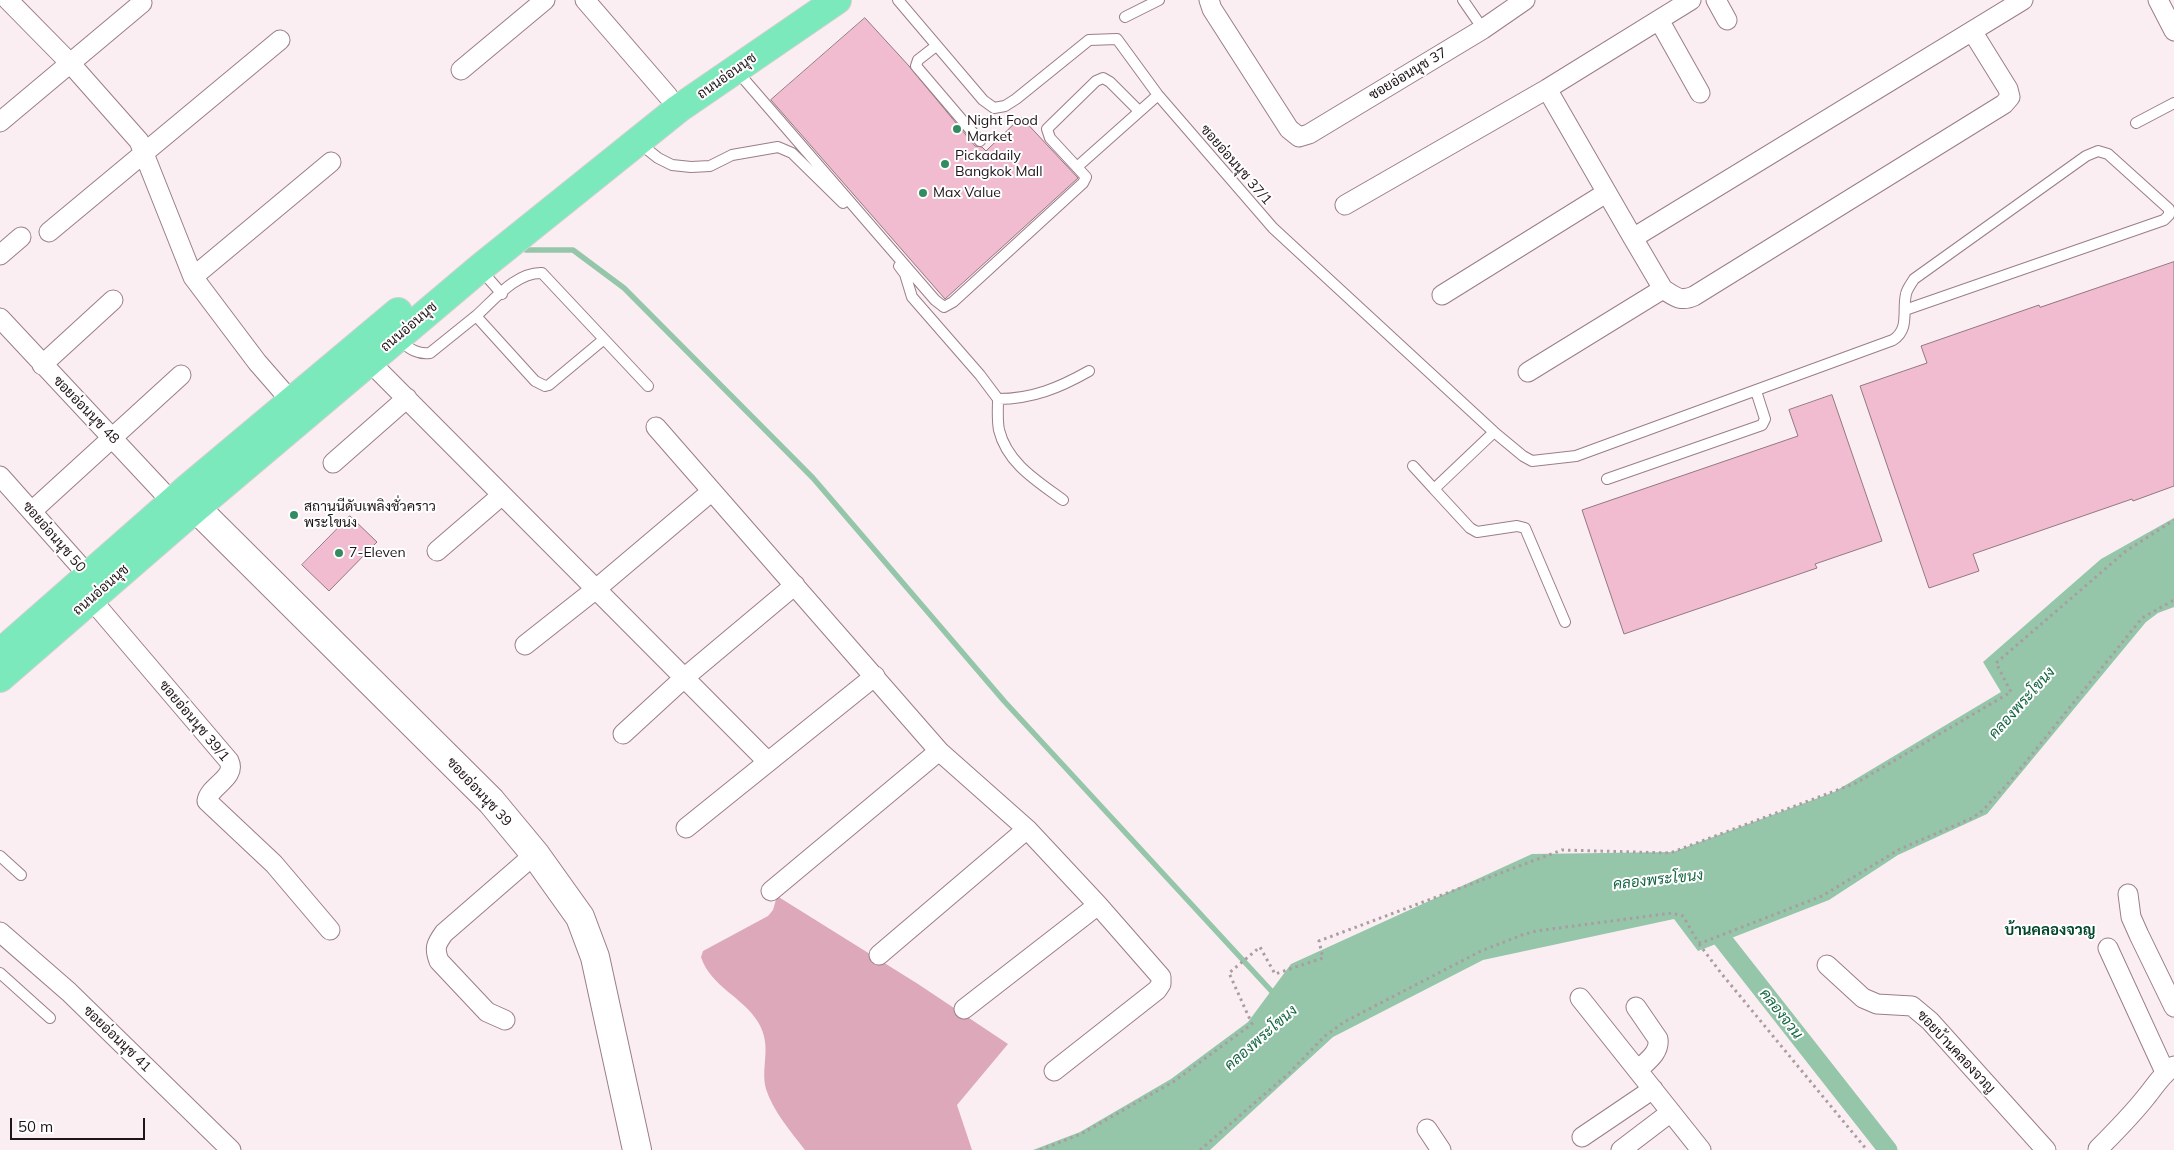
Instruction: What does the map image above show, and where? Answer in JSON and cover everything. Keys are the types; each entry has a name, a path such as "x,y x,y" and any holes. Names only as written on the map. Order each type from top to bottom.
{"main road":[{"name":"ถนนอ่อนนุช","path":"3,664 89,587 361,354 673,102 806,0"},
{"name":"ถนนอ่อนนุช","path":"361,354 396,338 637,142 673,102 736,70 837,0"}],"street":[{"path":"8,0 70,63 139,141 193,277 257,362 297,409"},
{"path":"461,70 545,0"},
{"path":"585,0 673,102"},
{"name":"ซอยอ่อนนุช 37","path":"1209,0 1212,9 1289,129 1299,137 1309,134 1483,29 1525,0"},
{"path":"1345,206 1547,89 1691,0"},
{"path":"1716,0 1727,20"},
{"path":"1634,238 2023,0"},
{"path":"2158,0 2174,31"},
{"path":"0,122 142,3"},
{"path":"1659,20 1700,92"},
{"path":"1547,89 1606,193 1664,289 1676,298 1685,300 2004,104 2010,97 2008,89 1972,31"},
{"path":"49,232 280,40"},
{"path":"193,277 331,162"},
{"path":"1442,295 1606,193"},
{"path":"0,255 20,237"},
{"path":"1528,372 1664,289"},
{"path":"42,365 112,300"},
{"name":"ซอยอ่อนนุช 48","path":"0,318 42,365 113,438 184,505"},
{"path":"361,354 767,761"},
{"path":"32,510 181,375"},
{"path":"333,463 407,398"},
{"path":"656,427 940,751 1027,829 1157,970 1161,977 1161,984 1157,990 1054,1071"},
{"name":"ซอยอ่อนนุช 50","path":"0,476 32,510 89,587"},
{"path":"525,644 596,589 712,491"},
{"path":"437,551 502,495"},
{"name":"ซอยอ่อนนุช 39","path":"184,505 491,801 535,854 580,917 595,956 637,1150"},
{"path":"622,734 684,678 795,585"},
{"name":"ซอยอ่อนนุช 39/1","path":"89,587 229,762 231,767 230,773 208,795 207,801 274,864 330,930"},
{"path":"686,828 875,676"},
{"path":"771,891 940,751"},
{"path":"879,954 1027,829"},
{"path":"505,1020 487,1012 439,961 435,952 436,944 444,933 535,854"},
{"path":"2128,894 2132,917 2174,1007"},
{"path":"964,1009 1098,905"},
{"name":"ซอยอ่อนนุช 41","path":"0,933 68,992 231,1150"},
{"path":"2098,1150 2123,1125 2170,1069 2108,948"},
{"name":"ซอยบ้านคลองจวญ","path":"1827,965 1863,998 1877,1004 1912,1006 1930,1021 2046,1150"},
{"path":"1580,998 1701,1150"},
{"path":"1636,1007 1658,1039 1659,1045 1657,1051 1638,1070"},
{"path":"1582,1137 1653,1089"},
{"path":"1621,1150 1671,1112"},
{"path":"1427,1130 1442,1150"}],"lane":[{"name":"ซอยอ่อนนุช 37/1","path":"898,0 936,46 984,100 994,108 1005,106 1016,99 1089,40 1117,39 1158,95 1273,228 1494,432 1532,461 1576,456 1893,340 1900,335 1904,327 1906,292 1914,280 2086,156 2098,151 2108,154 2169,209 2169,215 2164,220 1905,310"},
{"path":"1125,17 1159,0"},
{"path":"1463,0 1483,29"},
{"path":"936,46 918,60 916,66 980,141"},
{"path":"736,70 935,300 944,307 953,302 1083,183 1086,177 1050,138 1046,129 1096,81 1103,78 1110,82 1139,111"},
{"path":"1077,167 1158,95"},
{"path":"2136,124 2174,103"},
{"path":"637,142 658,158 672,165 691,167 710,166 732,155 761,148 778,147 792,153 843,202 890,253 905,274 912,297 980,375 998,399 999,429 1012,457 1024,471 1063,500"},
{"path":"480,268 502,294"},
{"path":"396,338 415,352 422,354 430,353 523,276 534,272 542,273 648,386"},
{"path":"476,316 535,381 545,386 549,385 603,340"},
{"path":"998,399 1023,398 1067,384 1089,371"},
{"path":"1607,479 1762,425 1765,419 1756,391"},
{"path":"1434,489 1494,432"},
{"path":"1412,466 1473,531 1484,532 1517,526 1525,528 1566,622"},
{"path":"0,856 21,875"},
{"path":"0,972 50,1018"}],"path":[{"path":"1040,1150 1081,1134 1173,1082 1252,1024 1229,973 1260,947 1275,974 1323,958 1319,941 1562,850 1670,853 1856,783 2011,692 1996,663 2126,551 2174,520"},
{"path":"1699,943 1822,896 1900,849 1972,818 1982,811 2012,779 2142,618 2174,600"},
{"path":"1200,1150 1288,1074 1325,1036 1344,1022 1481,951 1536,931 1672,913 1682,916 1721,973 1867,1150"}],"shaded area":[{"path":"777,896 918,984 1008,1044 957,1105 972,1150 805,1150 794,1136 778,1113 766,1089 764,1072 766,1048 758,1022 752,1013 719,984 701,957 703,951 768,916 773,910"}],"water":[{"name":"คลองพระโขนง","path":"2174,518 2174,607 2158,613 2146,622 1987,814 1898,855 1829,900 1698,951 1674,919 1483,960 1333,1037 1210,1150 1033,1150 1080,1132 1171,1079 1248,1022 1291,964 1532,854 1673,852 1834,792 2001,692 1983,662 2101,559"}],"building":[{"name":"Pickadaily Bangkok Mall","path":"865,18 909,66 975,146 982,147 986,151 1021,117 1078,178 945,299 771,100"},
{"path":"2174,262 2174,486 1973,554 1979,571 1929,588 1860,386 1927,363 1921,346 2039,305 2040,307"},
{"path":"1832,395 1882,541 1815,564 1817,568 1624,634 1582,510 1798,436 1789,410"},
{"name":"7-Eleven","path":"350,516 377,542 329,591 302,565"}],"waterway":[{"path":"526,250 573,250 624,288 813,478 1004,701 1276,996"},
{"name":"คลองจวน","path":"1708,921 1888,1150"}],"place":[{"name":"Night Food Market","path":"957,129"},
{"name":"Pickadaily Bangkok Mall","path":"945,164"},
{"name":"Max Value","path":"923,193"},
{"name":"สถานนีดับเพลิงชั่วคราว พระโขนง","path":"294,515"},
{"name":"7-Eleven","path":"339,553"}],"district":[{"name":"บ้านคลองจวญ","path":"2050,930"}]}
